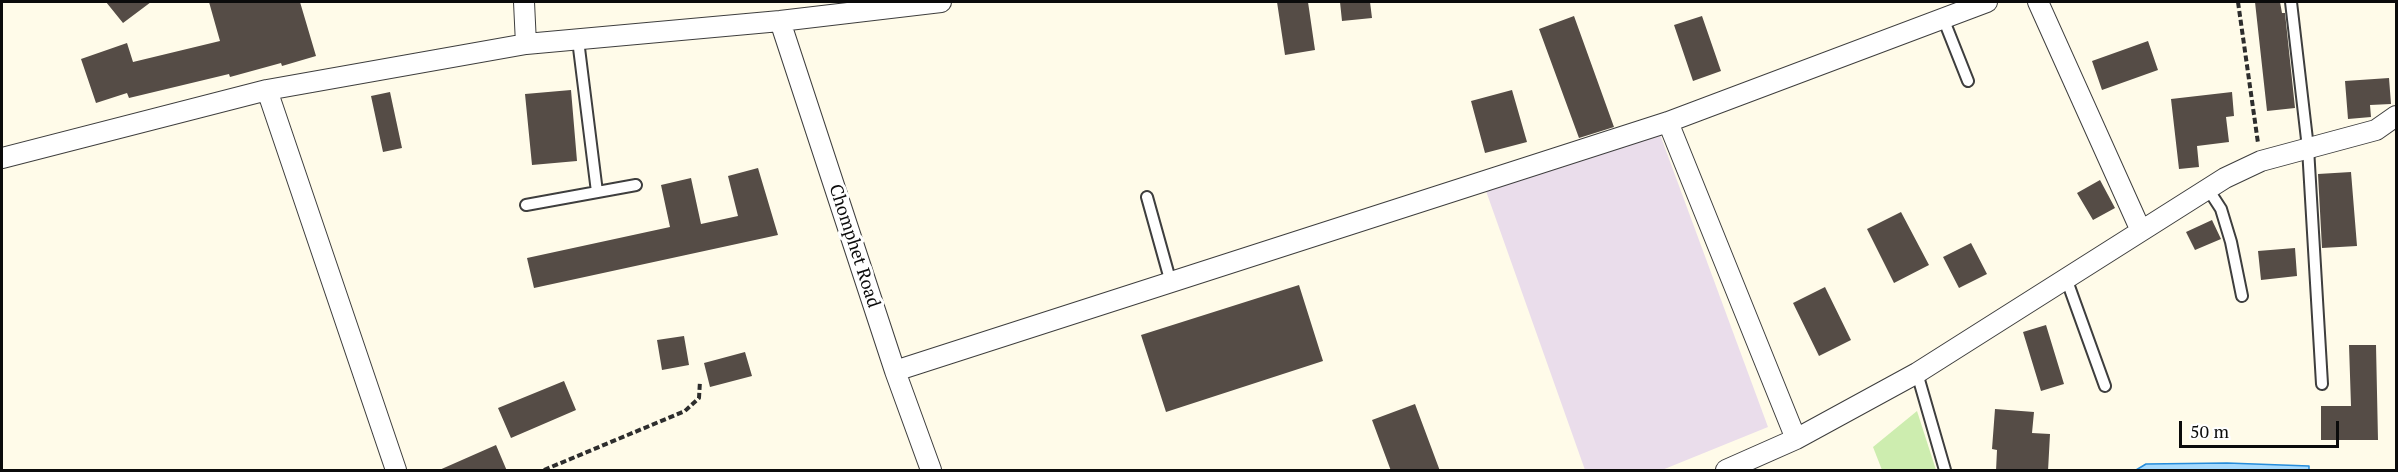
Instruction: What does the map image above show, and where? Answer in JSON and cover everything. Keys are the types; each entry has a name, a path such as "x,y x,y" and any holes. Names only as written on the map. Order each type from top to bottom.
{"street":[{"path":"524,2 526,44"},
{"path":"2,158 267,90 526,44 780,21 816,9 941,2"},
{"path":"895,371 1668,122 1987,2"},
{"path":"2038,2 2141,231"},
{"name":"Chomphet Road","path":"780,21 895,371 931,471"},
{"path":"267,90 396,471"},
{"path":"1726,471 1796,440 1917,373 2208,189 2261,161 2376,130 2397,116"},
{"path":"1668,122 1796,440"}],"lane":[{"path":"2291,2 2308,148 2322,384"},
{"path":"1943,18 1968,81"},
{"path":"578,40 597,192"},
{"path":"526,205 636,185"},
{"path":"2208,189 2221,209 2231,242 2242,296"},
{"path":"1147,197 1171,283"},
{"path":"2066,278 2105,386"},
{"path":"1917,373 1945,471"}],"path":[{"path":"2238,2 2261,161"},
{"path":"544,471 685,411 699,398 700,381"}],"shaded area":[{"path":"1658,129 1768,427 1662,470 1585,470 1486,191"}],"green space":[{"path":"1917,411 1936,470 1882,470 1873,447"}],"water":[{"path":"2227,463 2309,466 2309,470 2136,470 2146,464"}],"building":[{"path":"106,2 151,2 123,23"},
{"path":"209,2 300,2 316,56 282,66 281,63 230,77 229,74 129,98 127,93 96,103 81,59 127,43 133,62 220,41"},
{"path":"1277,2 1308,2 1315,50 1285,55"},
{"path":"1340,2 1370,2 1372,18 1342,21"},
{"path":"2255,2 2280,2 2282,13 2285,13 2295,108 2267,111"},
{"path":"1574,16 1614,127 1579,138 1539,29"},
{"path":"1702,16 1721,71 1693,81 1674,25"},
{"path":"2148,41 2158,70 2102,90 2092,61"},
{"path":"2389,78 2391,104 2370,105 2371,117 2348,119 2345,81"},
{"path":"571,90 577,161 532,165 525,94"},
{"path":"1512,90 1527,142 1485,153 1471,101"},
{"path":"390,92 402,148 383,152 371,96"},
{"path":"2232,92 2234,116 2226,117 2229,142 2197,146 2199,167 2179,169 2171,99"},
{"path":"758,168 778,235 534,288 527,258 670,227 661,185 691,178 701,224 738,216 728,176"},
{"path":"2351,172 2357,246 2322,248 2318,174"},
{"path":"2100,180 2115,208 2093,220 2077,193"},
{"path":"1901,212 1929,265 1894,283 1867,229"},
{"path":"2212,220 2221,239 2195,250 2186,232"},
{"path":"1971,243 1987,274 1959,288 1943,257"},
{"path":"2295,248 2297,276 2261,280 2258,251"},
{"path":"1299,285 1323,361 1166,412 1141,335"},
{"path":"1825,287 1851,340 1819,356 1793,303"},
{"path":"2046,325 2064,384 2041,391 2023,332"},
{"path":"684,336 689,365 662,370 657,340"},
{"path":"2349,345 2376,345 2378,440 2321,440 2321,406 2351,406"},
{"path":"745,352 752,376 710,387 704,363"},
{"path":"564,381 576,410 511,438 498,408"},
{"path":"1415,404 1440,471 1391,471 1372,420"},
{"path":"1995,409 2034,412 2032,433 2050,434 2048,471 1996,471 1997,450 1992,449"},
{"path":"496,445 507,471 437,471"}]}
